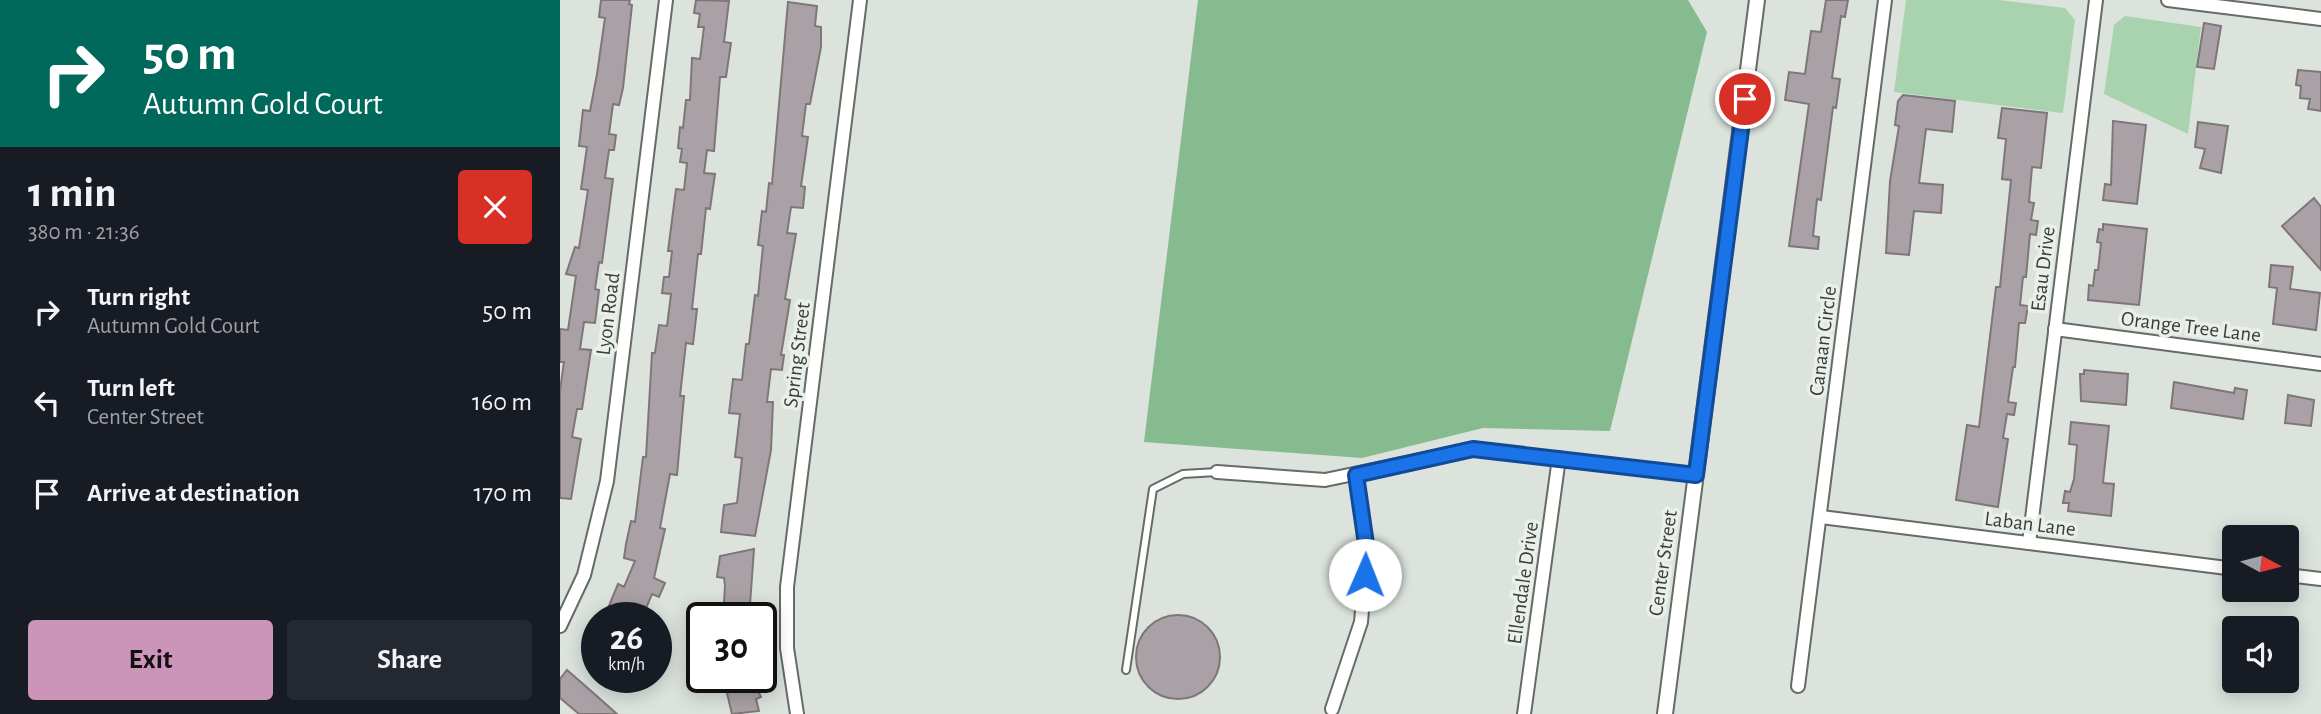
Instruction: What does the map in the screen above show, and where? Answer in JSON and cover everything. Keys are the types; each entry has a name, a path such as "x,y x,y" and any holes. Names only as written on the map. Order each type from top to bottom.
{"street":[{"name":"Lyon Road","path":"560,626 584,575 607,481 666,0"},
{"name":"Spring Street","path":"797,714 787,648 787,587 860,0"},
{"name":"Center Street","path":"1665,714 1757,0"},
{"name":"Canaan Circle","path":"1798,686 1885,0"},
{"name":"Esau Drive","path":"2029,543 2096,0"},
{"path":"2168,0 2321,19"},
{"name":"Orange Tree Lane","path":"2055,329 2321,364"},
{"path":"1217,472 1325,480 1473,449 1696,475"},
{"name":"Ellendale Drive","path":"1524,714 1559,458"},
{"path":"1332,709 1361,622 1367,551 1356,475"},
{"name":"Laban Lane","path":"1821,517 2222,567"},
{"path":"2300,577 2321,579"}],"lane":[{"path":"1126,670 1153,489 1183,474 1217,472"}],"shaded area":[{"path":"1198,0 1688,0 1707,32 1610,431 1483,428 1362,458 1144,442"},
{"path":"1906,0 1999,0 2065,8 2075,20 2063,113 1894,92"},
{"path":"2125,16 2201,27 2188,134 2104,94 2114,25"}],"building":[{"path":"601,0 630,0 629,4 632,5 623,88 619,105 613,104 609,134 616,135 614,150 609,150 605,178 613,179 602,263 599,262 595,289 599,290 595,323 584,322 580,349 591,350 582,409 577,409 572,437 581,439 571,499 560,498 560,390 564,362 560,362 560,329 568,330 576,276 566,274 575,247 579,248 588,190 581,189 587,147 579,146 583,110 590,111 597,74 605,18 599,17"},
{"path":"696,0 729,1 724,42 731,43 726,77 720,77 714,151 707,150 704,173 715,174 710,209 706,208 701,254 698,254 692,309 697,309 693,344 686,343 680,396 684,396 677,475 670,474 660,528 665,529 654,578 665,583 659,597 652,594 649,602 611,602 618,584 624,587 635,561 624,558 631,521 635,522 643,457 646,457 652,353 655,353 659,325 667,326 671,294 662,293 664,277 669,277 672,251 668,251 676,189 684,190 687,163 680,162 680,127 683,128 686,100 690,100 692,58 700,59 704,27 698,27 700,14 694,13"},
{"path":"1826,0 1848,0 1845,17 1841,16 1832,78 1840,79 1836,108 1833,107 1821,200 1817,199 1813,236 1819,237 1818,249 1789,246 1809,104 1785,100 1789,72 1805,74 1811,31 1821,32"},
{"path":"788,2 817,6 815,26 821,27 821,47 810,104 806,104 802,136 808,137 801,186 805,187 803,208 791,207 787,233 796,234 785,299 790,300 781,355 784,355 782,370 771,369 767,402 773,402 771,450 755,536 721,532 724,505 737,503 742,458 735,457 740,414 729,413 733,379 742,380 755,295 758,296 763,246 758,245 762,211 766,212 769,183 772,184"},
{"path":"2204,23 2221,26 2214,69 2197,67"},
{"path":"2298,70 2321,72 2321,111 2308,109 2310,99 2300,98 2301,86 2296,85"},
{"path":"1903,95 1955,101 1952,132 1926,129 1919,183 1943,185 1941,213 1914,211 1909,255 1886,253 1890,181 1899,126 1895,125 1898,101"},
{"path":"2002,108 2047,113 2041,168 2032,167 2029,202 2034,203 2031,220 2038,221 2036,235 2030,234 2026,277 2023,277 2020,305 2028,306 2025,323 2019,323 2015,367 2008,402 2016,403 2014,415 2007,414 2003,438 2008,439 1998,507 1956,500 1967,425 1979,427 1996,287 2000,287 2011,180 2002,179 2006,139 1998,138"},
{"path":"2113,121 2146,125 2137,204 2103,200 2105,184 2111,185"},
{"path":"2198,122 2228,126 2221,173 2200,168 2205,149 2195,147"},
{"path":"2314,198 2321,207 2321,270 2282,226"},
{"path":"2103,224 2147,229 2139,305 2088,300 2089,285 2093,286 2095,270 2098,270 2101,243 2097,242 2099,229 2103,230"},
{"path":"2271,265 2293,267 2290,289 2320,293 2316,330 2273,324 2277,288 2269,287"},
{"path":"2084,370 2128,374 2126,405 2081,401 2080,374 2084,374"},
{"path":"2174,382 2234,393 2235,388 2247,390 2243,419 2171,408"},
{"path":"2288,395 2314,400 2311,426 2285,423"},
{"path":"2071,422 2109,426 2103,483 2114,484 2111,516 2068,511 2069,503 2063,503 2065,491 2070,492 2074,479 2077,445 2069,444"},
{"path":"754,549 750,602 724,602 724,578 717,577 720,556"},
{"path":"1178,615 1194,618 1208,627 1217,641 1220,657 1217,673 1208,687 1194,696 1178,699 1162,696 1148,687 1139,673 1136,657 1139,641 1148,627 1162,618"},
{"path":"567,670 581,682 581,693 593,693 617,714 579,714 560,698 560,679"},
{"path":"727,693 759,693 761,697 756,699 759,711 732,714"}],"route":[{"path":"1365,575 1367,551 1356,475 1473,449 1696,475 1745,99"}]}
